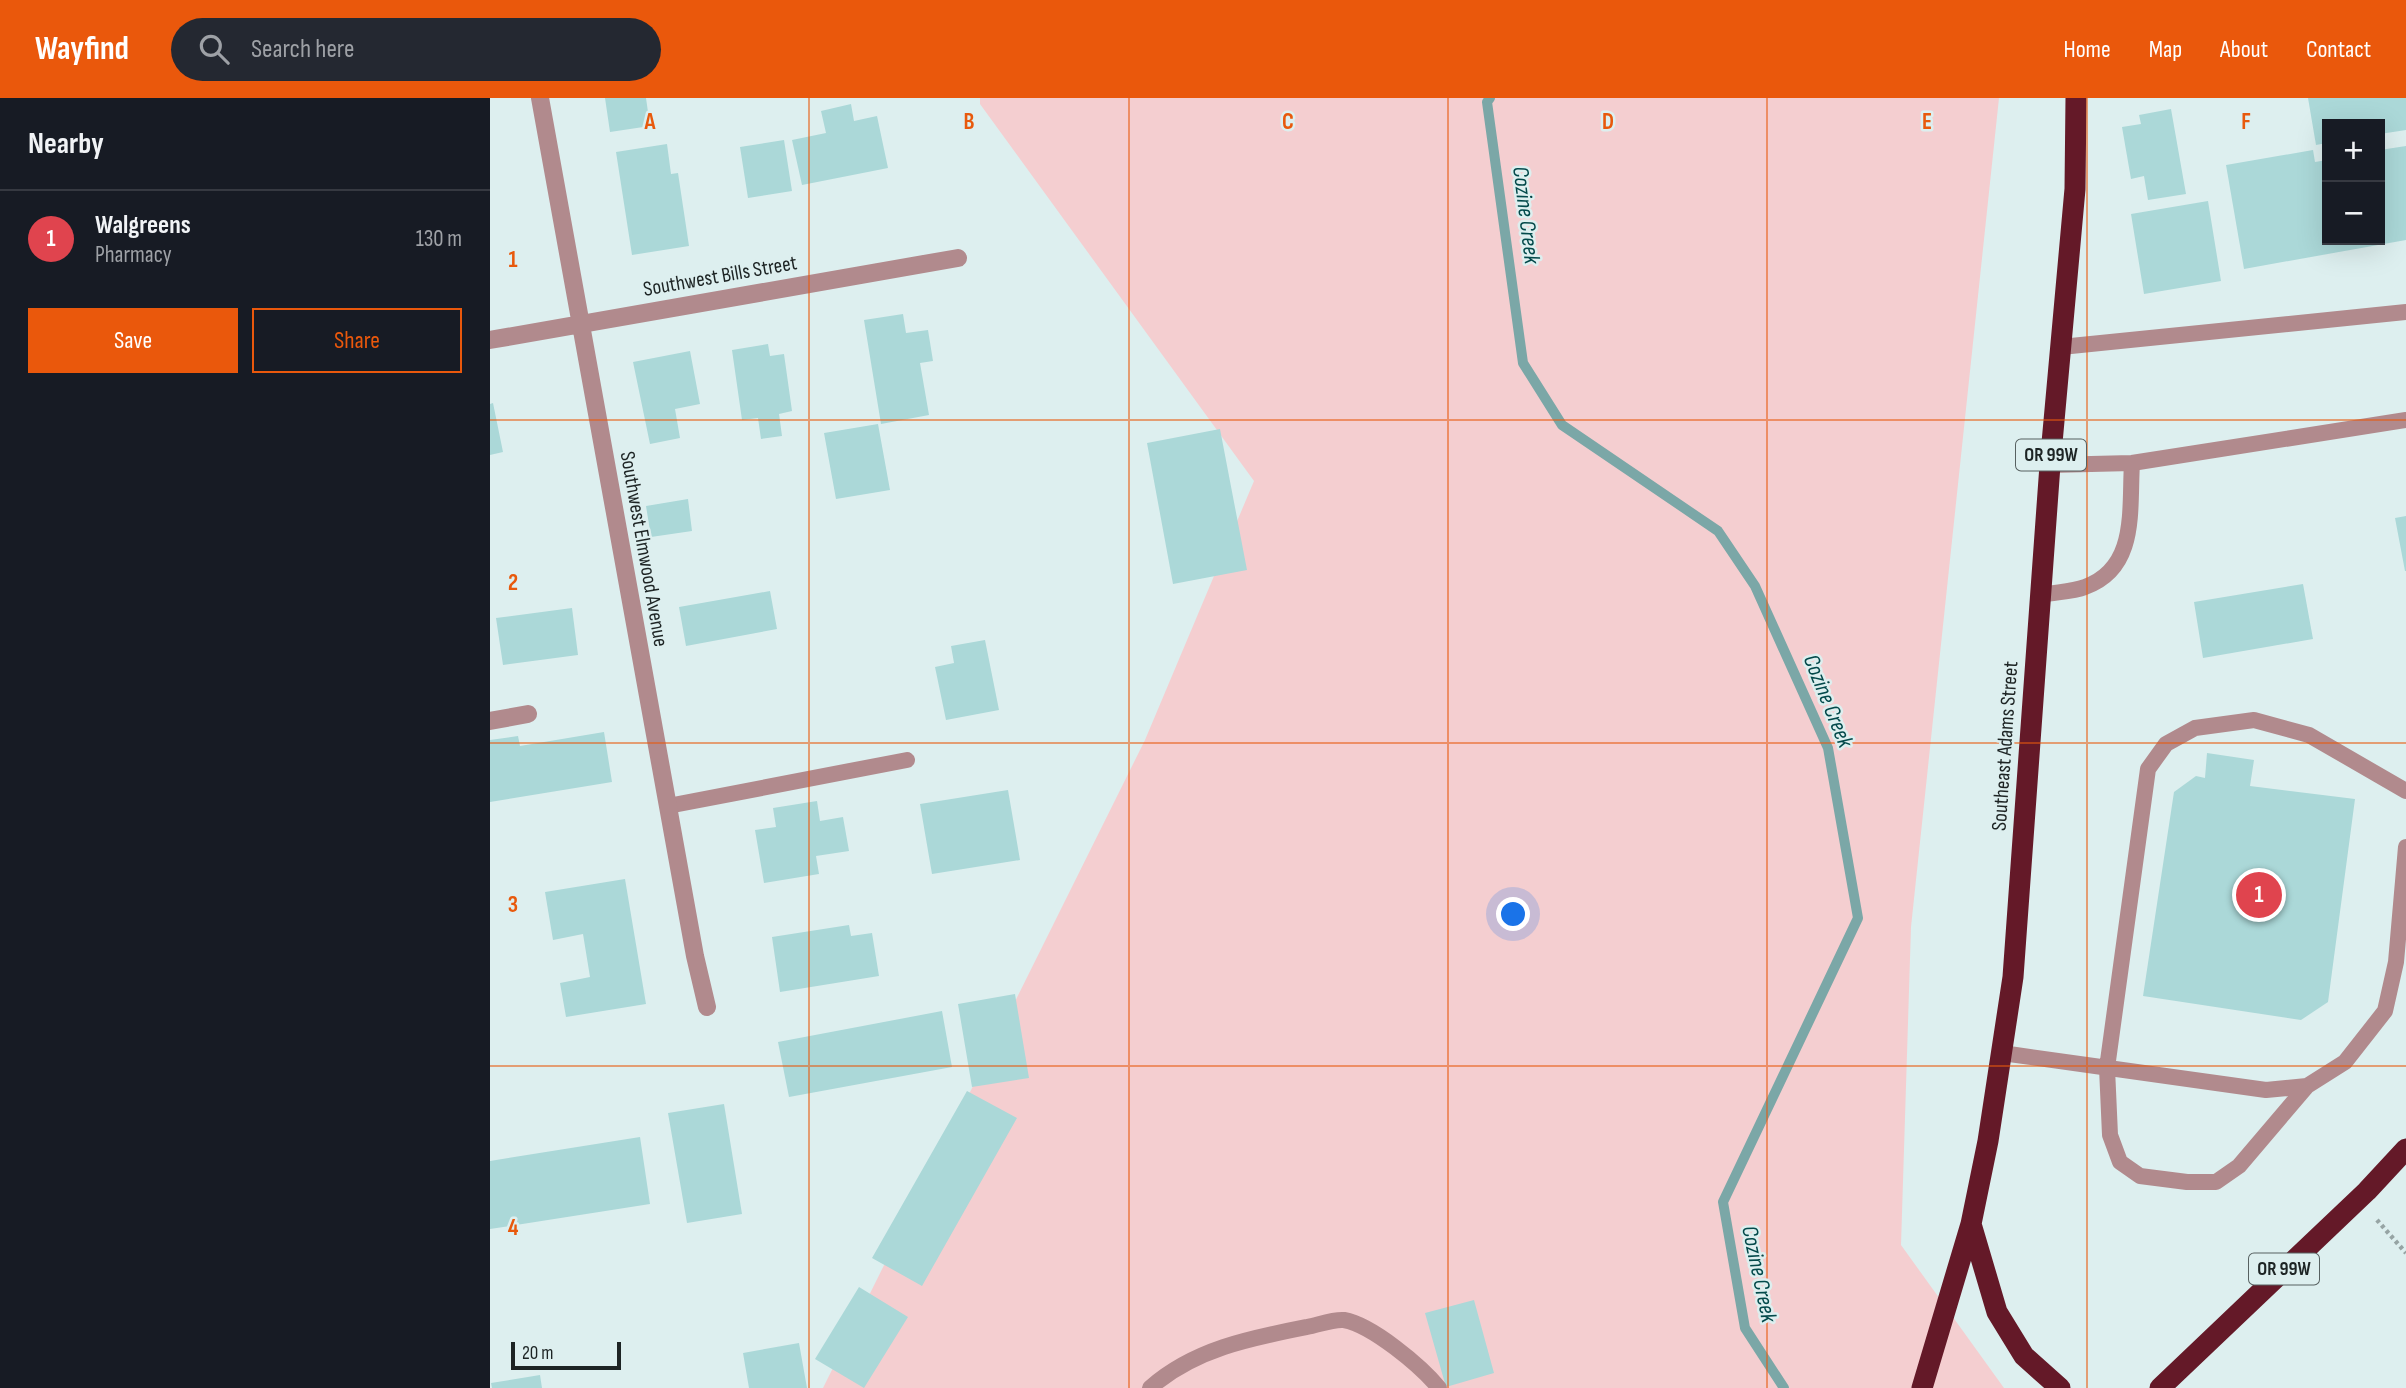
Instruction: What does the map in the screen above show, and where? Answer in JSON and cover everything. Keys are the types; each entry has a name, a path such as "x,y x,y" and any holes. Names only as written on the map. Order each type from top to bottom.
{"highway":[{"name":"Southeast Adams Street","path":"1922,1388 1971,1224 2013,977 2050,465 2075,189 2076,98"},
{"name":"OR 99W","path":"2160,1388 2367,1191 2406,1149"},
{"path":"1971,1224 1997,1312 2024,1356 2060,1388"}],"street":[{"name":"Southwest Elmwood Avenue","path":"540,98 667,806 707,1007"},
{"name":"Southwest Bills Street","path":"490,340 958,258"},
{"path":"490,721 528,714"}],"lane":[{"path":"2061,347 2406,312"},
{"path":"2050,465 2132,463 2406,420"},
{"path":"2042,595 2084,588 2113,572 2126,545 2132,463"},
{"path":"2406,791 2309,735 2254,720 2195,728 2166,744 2148,769 2107,1068 2110,1135 2120,1162 2140,1176 2187,1182 2216,1182 2239,1166 2307,1086 2345,1062 2385,1011 2396,962 2406,846"},
{"path":"667,806 907,760"},
{"path":"2002,1053 2266,1090 2307,1086"},
{"path":"1150,1388 1170,1371 1207,1352 1264,1336 1343,1320 1374,1333 1431,1385"}],"path":[{"path":"2376,1219 2406,1253"}],"shaded area":[{"path":"980,98 1999,98 1911,927 1901,1245 2004,1388 823,1388 1145,740 1254,481 980,104"}],"building":[{"path":"605,98 646,98 650,126 610,132"},
{"path":"2308,98 2406,98 2406,130 2385,133 2385,119 2322,119 2322,144 2316,145"},
{"path":"851,104 854,121 877,116 888,168 802,185 792,140 826,133 821,111"},
{"path":"2171,109 2186,194 2148,200 2144,176 2131,179 2122,127 2141,124 2139,115"},
{"path":"784,140 792,191 748,198 740,147"},
{"path":"667,144 671,174 678,173 689,246 632,255 616,152"},
{"path":"2406,146 2406,240 2385,244 2385,182 2385,149"},
{"path":"2313,150 2315,162 2322,161 2322,245 2378,245 2244,269 2226,165"},
{"path":"2208,201 2221,281 2144,294 2131,214"},
{"path":"903,314 906,333 928,330 933,361 920,363 929,415 881,424 864,320"},
{"path":"768,344 770,356 784,354 792,411 779,414 782,436 761,439 758,418 742,420 732,350"},
{"path":"690,351 700,404 675,409 680,438 650,444 633,362"},
{"path":"493,403 503,452 490,455 490,404"},
{"path":"878,424 890,490 836,499 824,433"},
{"path":"1220,429 1247,570 1173,584 1147,443"},
{"path":"688,499 692,531 651,537 646,506"},
{"path":"2406,516 2406,571 2405,571 2395,518"},
{"path":"2303,584 2313,639 2203,658 2194,602"},
{"path":"770,591 777,629 686,646 679,607"},
{"path":"572,608 578,655 503,665 496,618"},
{"path":"985,640 999,710 946,720 935,667 954,663 951,646"},
{"path":"604,732 612,782 490,802 490,740 518,736 520,746"},
{"path":"2207,753 2254,760 2250,786 2355,799 2328,1002 2301,1020 2143,996 2174,792 2196,776 2205,778"},
{"path":"1008,790 1020,860 932,874 920,804"},
{"path":"817,801 820,821 843,817 849,851 816,856 819,874 764,883 755,830 776,827 773,808"},
{"path":"625,879 646,1004 566,1017 560,983 590,977 583,934 553,940 545,892"},
{"path":"849,925 851,936 872,933 879,976 780,992 772,937"},
{"path":"1015,994 1029,1078 972,1087 958,1004"},
{"path":"942,1011 952,1067 789,1097 778,1042"},
{"path":"967,1091 1017,1118 922,1286 872,1258"},
{"path":"724,1104 742,1214 687,1223 668,1113"},
{"path":"640,1137 650,1204 490,1229 490,1161"},
{"path":"859,1287 908,1317 864,1388 815,1359"},
{"path":"1474,1300 1494,1373 1446,1387 1425,1313"},
{"path":"799,1343 807,1388 749,1388 743,1353"},
{"path":"540,1375 542,1388 492,1388 491,1383"}],"waterway":[{"name":"Cozine Creek","path":"1490,98 1487,102 1523,363 1562,425 1718,531 1755,586 1828,748 1858,918 1723,1202 1745,1328 1784,1388"}],"place":[{"name":"Walgreens","path":"2259,895"}]}
